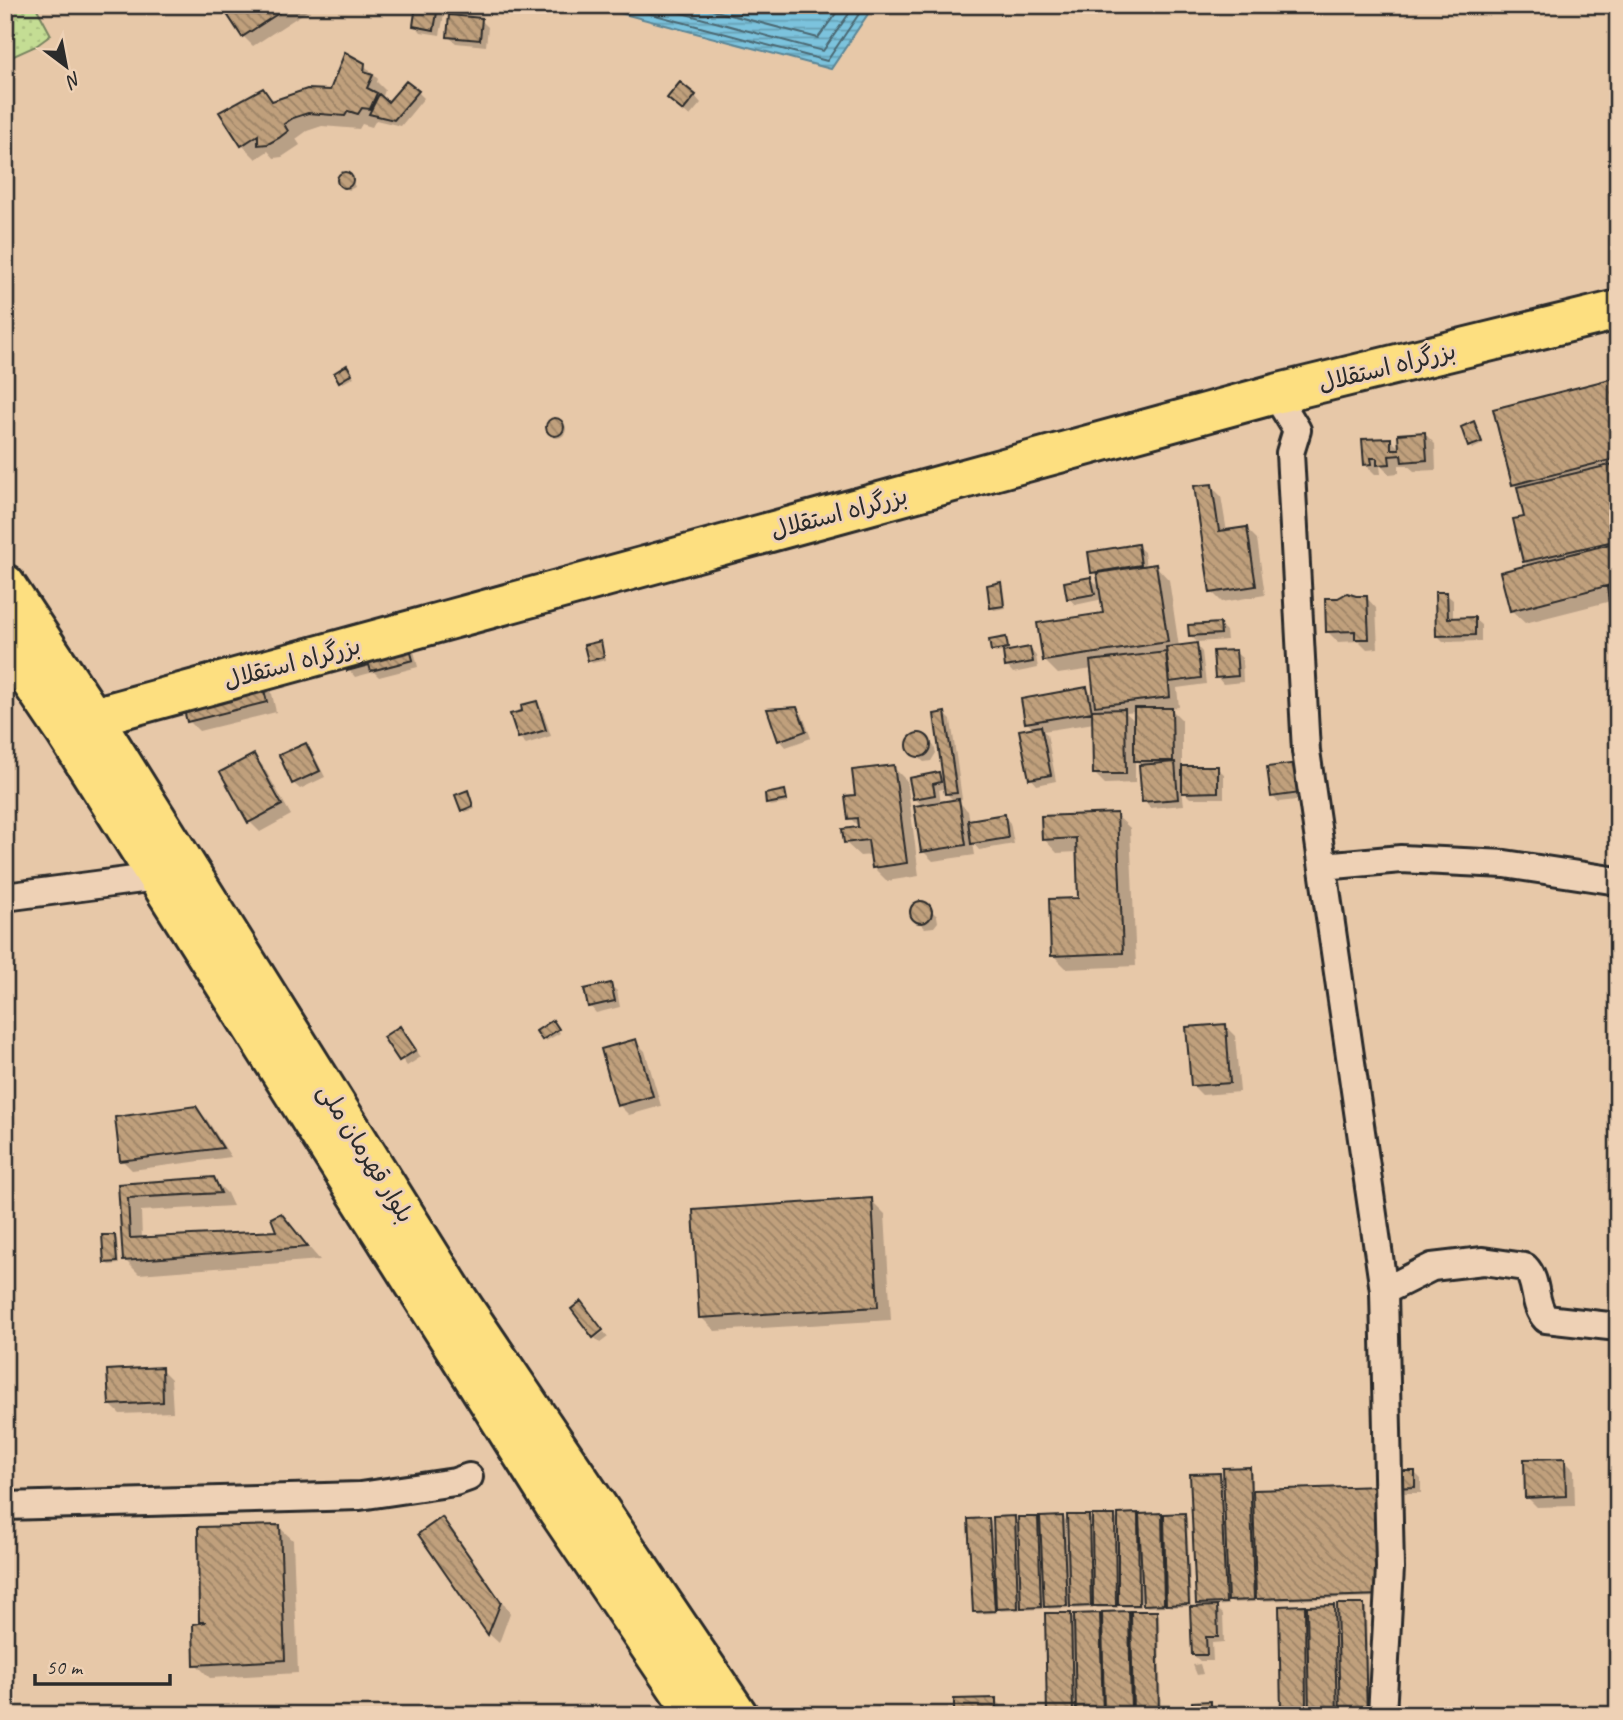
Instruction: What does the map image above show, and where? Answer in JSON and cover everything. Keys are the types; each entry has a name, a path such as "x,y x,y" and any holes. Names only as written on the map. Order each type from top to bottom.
{"highway":[{"name":"بزرگراه استقلال","path":"80,725 1275,394 1618,310"},
{"name":"بلوار قهرمان ملی","path":"5,584 157,877 558,1511 696,1715"},
{"name":"بلوار قهرمان ملی","path":"5,643 80,725 453,1292 738,1715"}],"street":[{"path":"1275,394 1297,430 1290,453 1306,751 1384,1291 1390,1568 1382,1715"},
{"path":"1323,866 1401,859 1492,863 1618,881"},
{"path":"5,897 157,877"},
{"path":"1384,1291 1432,1268 1483,1261 1525,1267 1532,1277 1539,1308 1546,1319 1618,1327"},
{"path":"5,1506 360,1496 455,1482 469,1477"}],"green space":[{"path":"5,5 35,5 51,35 36,46 5,60"}],"water":[{"path":"590,5 874,5 831,69"}],"building":[{"path":"236,5 242,14 255,5 291,5 242,37 223,8"},
{"path":"416,5 438,7 434,30 413,26"},
{"path":"449,15 482,18 480,40 447,37"},
{"path":"345,52 365,63 364,72 373,75 367,88 377,93 370,109 362,108 358,114 348,111 345,116 308,113 284,124 288,131 268,144 258,145 258,135 241,146 219,112 263,88 272,101 307,89 330,90"},
{"path":"406,81 419,91 394,120 369,114 379,94 388,102"},
{"path":"680,82 696,95 683,111 667,98"},
{"path":"342,172 348,172 353,180 351,186 342,188 337,183 337,177"},
{"path":"347,365 352,374 339,382 334,373"},
{"path":"1618,377 1618,458 1512,485 1493,409"},
{"path":"551,418 559,418 564,427 562,434 551,436 546,431 546,423"},
{"path":"1474,421 1482,442 1468,447 1461,427"},
{"path":"1425,432 1427,460 1402,462 1401,455 1389,456 1390,464 1377,465 1377,458 1371,458 1372,464 1364,465 1362,439 1391,438 1391,449 1399,449 1398,434"},
{"path":"1618,463 1618,540 1523,562 1513,519 1524,517 1517,487"},
{"path":"1212,484 1219,531 1247,527 1256,586 1210,593 1194,486"},
{"path":"1618,542 1618,583 1510,611 1500,572"},
{"path":"1138,544 1141,565 1091,573 1088,552"},
{"path":"1156,564 1168,642 1043,661 1037,623 1103,613 1097,573"},
{"path":"1091,577 1095,594 1067,599 1064,582"},
{"path":"1001,582 1004,606 990,608 987,585"},
{"path":"1618,585 1618,622 1612,623 1607,587"},
{"path":"1435,592 1447,592 1448,618 1475,617 1475,635 1436,636"},
{"path":"1347,593 1367,596 1369,639 1355,639 1355,631 1326,632 1325,598 1338,598"},
{"path":"1220,623 1221,634 1189,636 1188,625"},
{"path":"1006,637 1008,648 991,651 989,640"},
{"path":"601,641 604,657 588,661 584,645"},
{"path":"408,642 413,660 371,671 369,665 347,671 344,659"},
{"path":"1197,643 1201,678 1170,682 1166,647"},
{"path":"1030,647 1033,662 1005,667 1003,652"},
{"path":"1236,650 1238,676 1215,678 1213,651"},
{"path":"1166,652 1170,697 1095,706 1090,661"},
{"path":"262,682 267,702 187,722 182,702"},
{"path":"1087,687 1092,712 1025,723 1021,699"},
{"path":"537,701 546,730 518,738 510,714 522,711 521,705"},
{"path":"797,707 806,731 778,741 767,709"},
{"path":"1134,708 1172,708 1173,761 1134,761"},
{"path":"1125,709 1126,774 1093,774 1092,710"},
{"path":"945,712 957,793 945,794 934,714"},
{"path":"1041,726 1051,775 1029,779 1019,730"},
{"path":"919,733 927,737 931,745 927,753 919,757 911,753 907,745 911,737"},
{"path":"306,743 320,771 292,784 279,755"},
{"path":"254,754 282,805 248,823 220,772"},
{"path":"1175,762 1178,799 1142,802 1139,765"},
{"path":"1297,763 1301,793 1271,797 1267,767"},
{"path":"894,765 907,863 872,868 868,840 844,843 842,829 858,827 857,818 848,819 845,796 855,795 852,770"},
{"path":"1182,766 1218,766 1218,792 1182,793"},
{"path":"939,772 941,782 933,784 935,795 913,799 909,778"},
{"path":"468,790 473,806 461,811 455,795"},
{"path":"785,790 787,800 766,804 765,794"},
{"path":"959,799 966,845 921,852 914,806"},
{"path":"1117,813 1123,953 1051,956 1049,899 1078,898 1076,838 1042,840 1041,816"},
{"path":"1005,814 1008,838 971,844 968,820"},
{"path":"921,901 929,904 932,912 929,920 921,923 913,920 910,912 913,904"},
{"path":"611,983 615,1001 588,1007 584,989"},
{"path":"553,1020 559,1029 542,1040 536,1031"},
{"path":"1226,1024 1230,1083 1191,1086 1186,1027"},
{"path":"400,1026 416,1050 399,1061 383,1037"},
{"path":"636,1039 653,1096 617,1106 601,1049"},
{"path":"196,1106 223,1148 120,1161 115,1117"},
{"path":"214,1177 221,1193 128,1198 130,1238 276,1231 271,1218 281,1213 308,1247 123,1261 118,1184"},
{"path":"872,1198 878,1307 699,1318 693,1210"},
{"path":"102,1235 115,1235 117,1262 104,1263"},
{"path":"581,1301 603,1330 593,1338 571,1309"},
{"path":"162,1367 163,1402 109,1405 107,1370"},
{"path":"1565,1458 1566,1496 1525,1498 1524,1459"},
{"path":"1250,1467 1254,1600 1228,1601 1223,1468"},
{"path":"1392,1471 1415,1471 1415,1487 1392,1488"},
{"path":"1220,1473 1226,1603 1196,1604 1190,1474"},
{"path":"1379,1486 1382,1595 1256,1599 1253,1490"},
{"path":"1138,1513 1139,1605 1118,1605 1118,1514"},
{"path":"1162,1513 1164,1604 1143,1605 1139,1514"},
{"path":"1185,1513 1189,1604 1166,1605 1164,1514"},
{"path":"1067,1515 1089,1515 1091,1606 1070,1607"},
{"path":"1092,1515 1115,1515 1116,1606 1093,1606"},
{"path":"1015,1516 1018,1608 996,1609 993,1517"},
{"path":"1063,1516 1067,1606 1044,1607 1040,1517"},
{"path":"442,1517 501,1602 488,1635 418,1534"},
{"path":"1018,1517 1038,1517 1041,1607 1021,1608"},
{"path":"989,1518 995,1611 973,1612 968,1519"},
{"path":"280,1525 285,1660 194,1665 193,1624 206,1622 199,1622 198,1527"},
{"path":"1337,1604 1364,1604 1367,1715 1340,1715"},
{"path":"1305,1605 1306,1715 1281,1715 1279,1606"},
{"path":"1334,1605 1337,1715 1309,1715 1307,1606"},
{"path":"1217,1606 1218,1637 1206,1637 1207,1655 1192,1655 1190,1607"},
{"path":"1129,1611 1131,1715 1104,1715 1102,1612"},
{"path":"1131,1611 1157,1611 1159,1715 1133,1715"},
{"path":"1045,1613 1071,1613 1073,1715 1047,1715"},
{"path":"1100,1613 1103,1715 1076,1715 1074,1614"},
{"path":"996,1698 996,1715 954,1715 954,1699"},
{"path":"1211,1701 1211,1709 1205,1709 1206,1715 1192,1715 1192,1702"}]}
